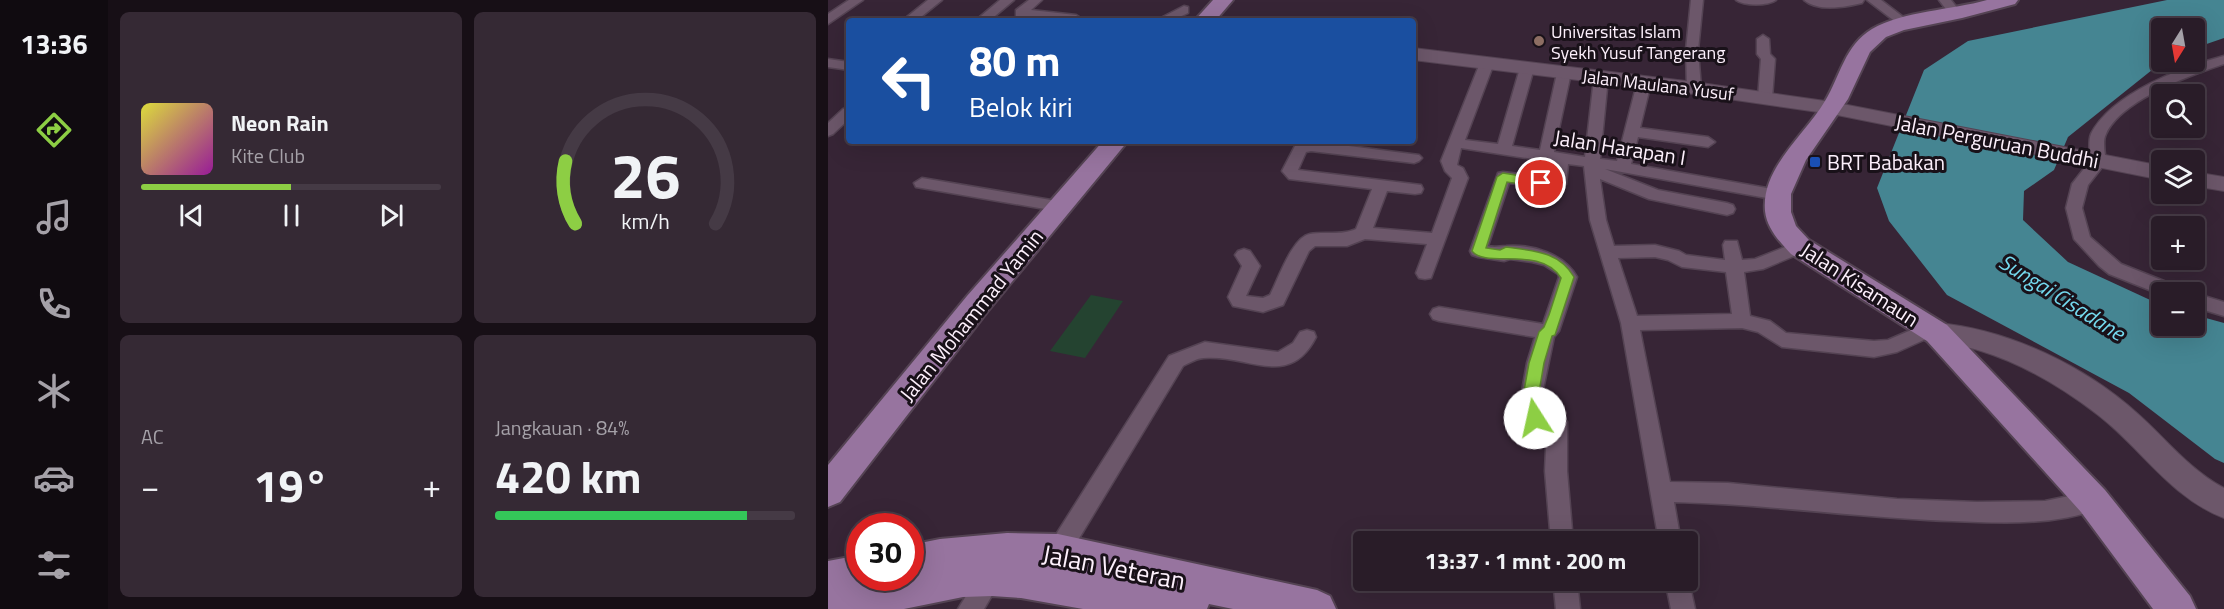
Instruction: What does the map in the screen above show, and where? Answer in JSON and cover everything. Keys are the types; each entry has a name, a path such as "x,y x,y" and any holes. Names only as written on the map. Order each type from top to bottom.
{"main road":[{"path":"1207,18 1223,0"},
{"path":"1223,18 1239,0"},
{"name":"Jalan Kisamaun","path":"2008,0 1950,7 1878,33 1859,49 1832,108 1792,161 1778,195 1782,228 1800,247 1933,331 2093,501 2177,609"},
{"name":"Jalan Mohammad Yamin","path":"828,462 1098,144"},
{"name":"Jalan Mohammad Yamin","path":"828,491 977,304 1113,144"},
{"name":"Jalan Veteran","path":"924,559 1006,550 1058,552 1193,596 1317,609"},
{"path":"828,579 846,576"},
{"name":"Jalan Veteran","path":"842,609 935,582 990,578 1041,582 1165,609"}],"street":[{"path":"828,20 857,0"},
{"path":"912,18 936,0"},
{"path":"985,18 1008,0"},
{"path":"1036,0 1020,13 1067,18"},
{"path":"1694,88 1692,50 1697,0"},
{"path":"1742,0 1770,0"},
{"path":"1810,0 1839,3 1858,0"},
{"path":"1872,0 1905,23"},
{"path":"1167,18 1184,10"},
{"path":"1763,39 1764,54 1768,59 1765,98"},
{"name":"Jalan Maulana Yusuf","path":"1416,54 1694,88 1832,108"},
{"path":"2151,283 2115,269 2082,239 2074,208 2080,184 2098,162 2096,148 2100,130 2122,109 2137,97 2175,76 2224,60"},
{"path":"828,63 846,65"},
{"path":"1425,273 1460,178 1458,172 1449,165 1487,63"},
{"path":"1504,150 1527,68"},
{"path":"1561,531 1556,471 1557,422 1530,417 1528,413 1537,363 1546,332 1550,331 1568,277 1563,269 1542,258 1506,252 1504,255 1478,251 1503,177 1558,184 1553,157 1564,73"},
{"path":"1601,78 1591,165 1598,220 1630,323 1668,531"},
{"path":"1623,167 1644,83"},
{"name":"Jalan Perguruan Buddhi","path":"1832,108 2151,171"},
{"path":"828,112 846,112"},
{"path":"828,130 846,114"},
{"path":"1632,132 1708,142"},
{"name":"Jalan Harapan I","path":"1456,143 1591,165 1623,167 1778,195"},
{"path":"1414,158 1305,146 1300,149 1290,171 1294,175 1415,189"},
{"path":"1591,165 1655,195 1727,209"},
{"path":"2205,181 2224,184"},
{"path":"922,183 1045,204"},
{"path":"1363,233 1381,185"},
{"path":"1244,255 1251,266 1237,297 1239,301 1271,304 1277,300 1305,243 1311,240 1347,240 1363,233 1437,239"},
{"path":"1731,245 1742,321"},
{"path":"1607,252 1655,251 1673,255 1682,261 1734,267 1760,264 1800,247"},
{"path":"2205,303 2224,309"},
{"path":"1438,314 1509,319 1546,332"},
{"path":"1630,323 1693,320 1742,321 1763,326 1782,340 1874,349 1933,331 1963,334 2036,363 2076,385 2124,420 2192,486 2224,504"},
{"path":"1058,552 1176,361 1205,350 1280,360 1300,348 1307,337"},
{"path":"1661,492 1728,493 1898,509 1977,512 2045,511 2093,501"},
{"path":"970,609 990,578"},
{"path":"1566,591 1568,609"},
{"path":"1679,591 1683,609"}],"green space":[{"path":"1091,295 1123,301 1085,358 1050,351"}],"water":[{"name":"Sungai Cisadane","path":"2167,0 2224,0 2224,38 2205,45 2205,18 2151,18 2151,71 2068,137 2054,170 2024,191 2023,220 2068,262 2151,300 2151,336 2205,336 2205,318 2224,323 2224,463 2215,459 2129,393 1947,295 1889,221 1877,188 1924,70 1968,41"}],"place":[{"name":"Universitas Islam Syekh Yusuf Tangerang","path":"1539,41"},
{"name":"BRT Babakan","path":"1815,162"}],"route":[{"path":"1535,418 1530,417 1528,413 1537,363 1546,332 1550,331 1568,277 1560,266 1542,258 1506,252 1504,255 1478,251 1503,177 1541,183"}]}
